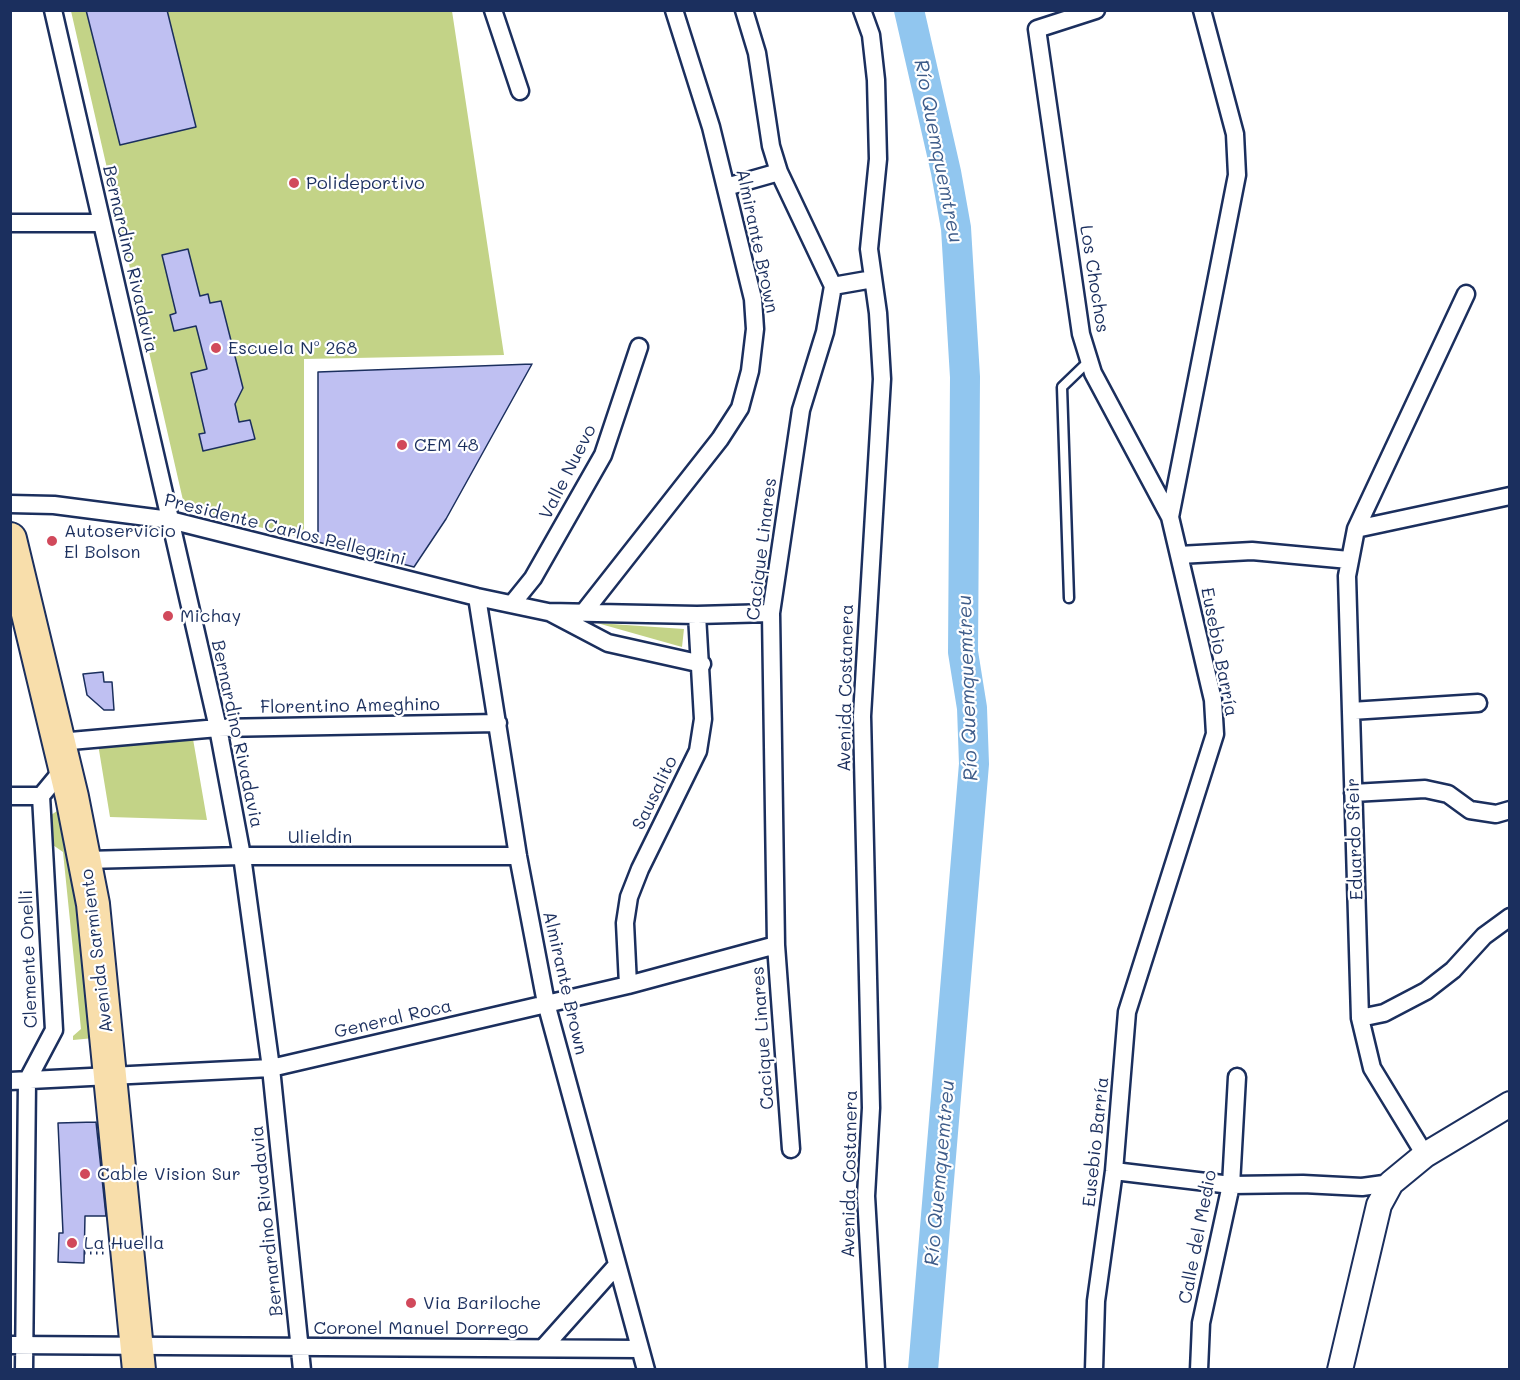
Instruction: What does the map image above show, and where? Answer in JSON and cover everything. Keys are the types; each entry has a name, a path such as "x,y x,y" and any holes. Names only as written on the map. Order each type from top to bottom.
{"highway":[{"name":"Avenida Sarmiento","path":"10,539 62,754 86,860 93,904 138,1357"}],"street":[{"name":"Bernardino Rivadavia","path":"53,10 218,728 242,856 271,1068 302,1370"},
{"path":"493,10 520,92"},
{"name":"Almirante Brown","path":"584,612 720,439 740,408 750,371 755,329 753,299 698,81 674,10"},
{"path":"744,10 757,53 771,146 779,172 833,286 873,279"},
{"name":"Avenida Costanera","path":"862,10 871,35 876,80 878,159 869,231 882,379 862,716 871,1108 866,1196 876,1370"},
{"name":"Los Chochos","path":"1096,10 1037,28 1081,334 1090,361 1170,517"},
{"name":"Eusebio Barría","path":"1094,1370 1096,1301 1114,1171 1127,1012 1215,734 1212,700 1170,517 1237,175 1235,134 1202,10"},
{"path":"726,187 779,172"},
{"path":"10,224 102,223"},
{"name":"Cacique Linares","path":"791,1149 776,945 771,613 801,410 825,332 833,286"},
{"name":"Eduardo Sfeir","path":"1425,1155 1372,1068 1360,1018 1349,560 1356,529 1466,294"},
{"name":"Valle Nuevo","path":"512,604 533,578 603,455 639,347"},
{"path":"1356,529 1509,496"},
{"name":"Presidente Carlos Pellegrini","path":"10,504 54,505 170,520 477,597 548,612 697,615 771,613"},
{"path":"1179,555 1252,551 1349,560"},
{"name":"Almirante Brown","path":"477,597 518,856 546,1003 646,1370"},
{"name":"Presidente Carlos Pellegrini","path":"548,612 608,643 702,663"},
{"name":"Sausalito","path":"628,985 625,923 629,897 640,869 698,751 703,719 702,663 697,615"},
{"path":"1351,711 1478,703"},
{"name":"Florentino Ameghino","path":"62,754 218,728 498,723"},
{"path":"10,796 41,796 62,754"},
{"path":"1353,793 1425,789 1448,794 1470,810 1496,814 1509,810"},
{"name":"Clemente Onelli","path":"24,1370 17,1345 19,1081 54,1030 41,796"},
{"name":"Ulieldin","path":"86,860 242,856 518,856"},
{"path":"1360,1018 1384,1013 1426,991 1453,970 1484,936 1509,917"},
{"name":"General Roca","path":"19,1081 271,1068 628,985 776,945"},
{"name":"Calle del Medio","path":"1199,1370 1201,1323 1231,1185 1238,1077"},
{"path":"1340,1370 1379,1205 1391,1183 1425,1155 1509,1104"},
{"path":"1114,1171 1231,1185 1303,1184 1362,1187 1391,1183"},
{"name":"Coronel Manuel Dorrego","path":"543,1348 617,1265"},
{"name":"Coronel Manuel Dorrego","path":"17,1345 138,1357 299,1346 640,1348"}],"lane":[{"path":"1069,598 1062,387 1090,361"}],"green space":[{"name":"Polideportivo","path":"71,11 452,11 504,355 304,359 304,538 185,509"},
{"path":"597,623 684,629 682,647"},
{"path":"193,739 207,820 110,817 98,744"},
{"path":"60,809 69,811 94,1038 73,1040 73,1036 81,1029 63,852 50,843 48,817"}],"building":[{"path":"86,10 167,10 196,127 120,145"},
{"path":"188,249 200,296 208,294 210,303 221,301 243,388 235,404 239,422 250,420 255,439 203,451 199,434 205,433 191,373 207,369 196,326 174,331 170,315 176,313 162,255"},
{"name":"CEM 48","path":"532,364 446,519 414,567 318,542 318,372"},
{"path":"103,672 104,682 112,682 114,710 104,710 87,695 83,674"},
{"name":"Cable Vision Sur","path":"96,1122 106,1216 85,1216 84,1263 58,1262 59,1233 63,1233 58,1123"}],"waterway":[{"name":"Río Quemquemtreu","path":"909,10 946,172 956,228 965,377 963,652 972,708 974,764 923,1370"}],"place":[{"name":"Polideportivo","path":"294,183"},
{"name":"Escuela Nº 268","path":"216,348"},
{"name":"CEM 48","path":"402,445"},
{"name":"Autoservicio El Bolson","path":"52,541"},
{"name":"Michay","path":"168,616"},
{"name":"Cable Vision Sur","path":"85,1174"},
{"name":"La Huella","path":"72,1243"},
{"name":"Via Bariloche","path":"411,1303"}]}
